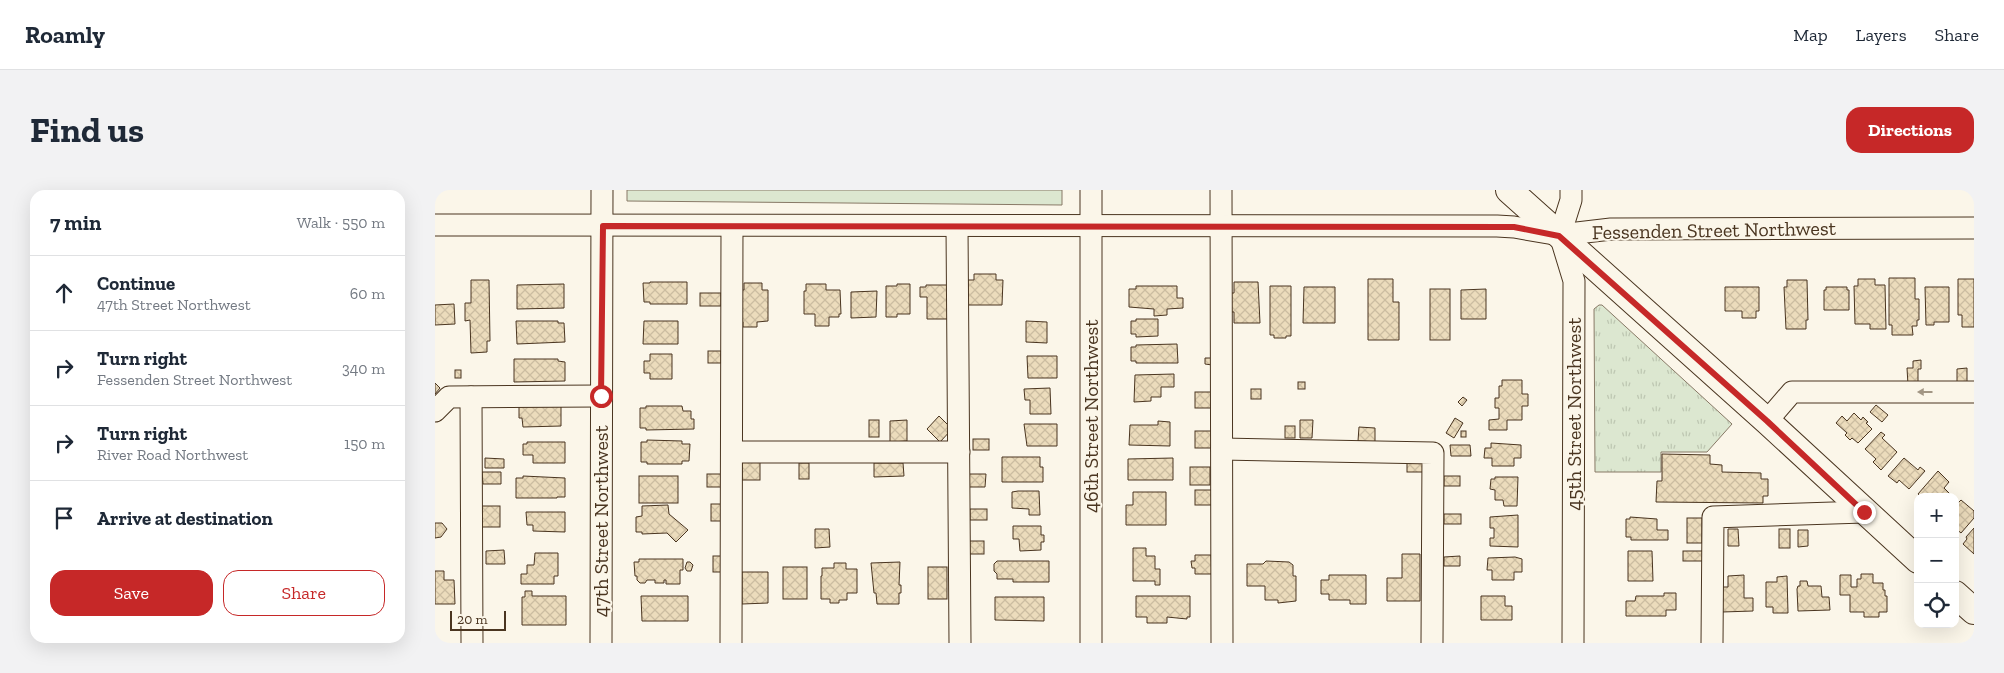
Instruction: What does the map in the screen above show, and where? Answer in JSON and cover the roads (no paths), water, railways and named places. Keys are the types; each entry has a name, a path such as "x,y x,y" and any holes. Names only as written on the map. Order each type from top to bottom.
{"main road":[{"path":"1509,190 1767,421 1914,556"},
{"path":"1959,598 1974,611"}],"street":[{"name":"47th Street Northwest","path":"601,643 602,190"},
{"name":"46th Street Northwest","path":"1091,190 1091,643"},
{"path":"1221,190 1222,643"},
{"path":"1559,236 1571,200 1571,190"},
{"name":"Fessenden Street Northwest","path":"435,225 1497,226 1514,227 1559,236 1611,229 1974,228"},
{"path":"731,643 733,226"},
{"path":"957,226 960,643"},
{"name":"45th Street Northwest","path":"1559,236 1574,281 1573,643"},
{"path":"1767,421 1792,392 1974,392"},
{"path":"435,411 449,397 601,396"},
{"path":"471,397 472,643"},
{"path":"1222,449 1433,452 1432,643"},
{"path":"732,452 959,452"},
{"path":"1712,643 1713,516 1864,512"}]}
